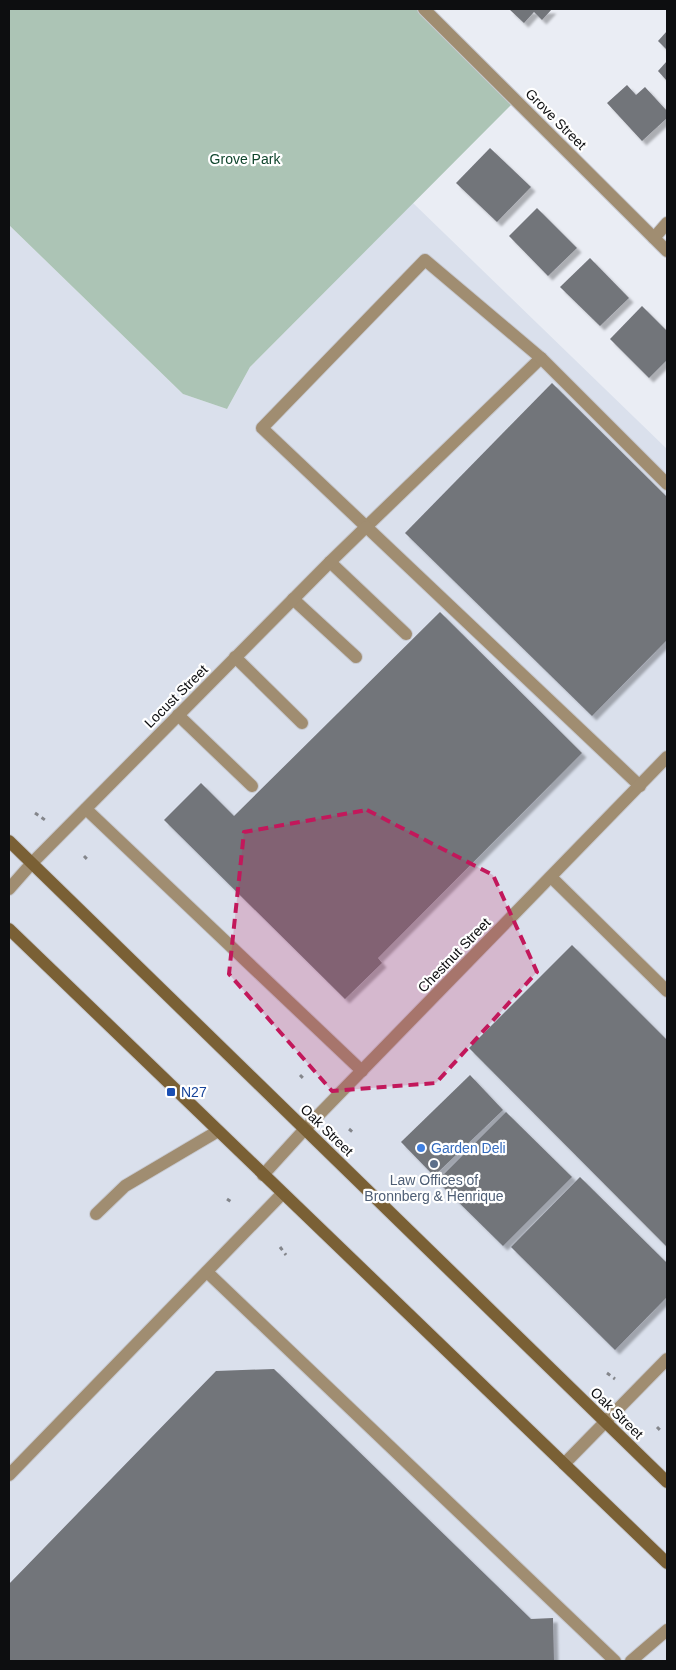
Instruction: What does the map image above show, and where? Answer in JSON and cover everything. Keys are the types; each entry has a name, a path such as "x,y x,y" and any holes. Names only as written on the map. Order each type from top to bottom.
{"street":[{"name":"Grove Street","path":"424,9 667,251"},
{"path":"654,238 667,222"},
{"path":"640,786 262,428 425,260 541,358 667,484"},
{"name":"Locust Street","path":"9,889 32,863 330,562 541,358"},
{"path":"330,562 406,634"},
{"path":"293,599 356,657"},
{"path":"235,658 302,724"},
{"path":"178,715 252,786"},
{"name":"Chestnut Street","path":"263,1175 304,1130 667,757"},
{"path":"86,810 362,1071"},
{"name":"Oak Street","path":"9,842 667,1482"},
{"path":"551,877 667,991"},
{"path":"9,929 667,1563"},
{"path":"96,1214 124,1186 218,1131"},
{"path":"9,1474 282,1194"},
{"path":"207,1272 614,1661"},
{"path":"564,1464 667,1359"},
{"path":"631,1661 667,1630"}],"path":[{"path":"35,813 45,820"},
{"path":"84,856 88,860"},
{"path":"300,1075 304,1079"},
{"path":"349,1129 355,1134"},
{"path":"227,1199 233,1203"},
{"path":"280,1247 286,1255"},
{"path":"607,1373 615,1379"},
{"path":"657,1427 662,1432"}],"highlighted area":[{"path":"367,810 493,875 537,972 436,1083 332,1091 229,974 244,832"}],"shaded area":[{"path":"413,203 667,449 667,1661 9,1661 9,225 183,394 227,409 250,367"}],"green space":[{"name":"Grove Park","path":"9,9 421,9 514,102 250,367 227,409 183,394 9,225"}],"building":[{"path":"509,9 552,9 542,20 534,12 524,23"},
{"path":"667,31 667,50 658,41"},
{"path":"667,61 667,81 658,71"},
{"path":"627,85 636,95 645,87 667,111 667,118 642,141 607,103"},
{"path":"490,148 531,187 497,222 456,183"},
{"path":"537,208 577,248 548,276 509,236"},
{"path":"590,258 629,298 600,326 560,287"},
{"path":"642,306 667,331 667,360 649,378 610,339"},
{"path":"552,383 667,497 667,640 592,716 405,533"},
{"path":"440,612 582,753 378,958 382,963 345,999 164,820 201,783 234,816"},
{"path":"572,945 667,1040 667,1247 469,1048"},
{"path":"470,1075 503,1110 434,1176 401,1142"},
{"path":"506,1112 572,1177 503,1246 437,1181"},
{"path":"580,1177 667,1263 667,1297 615,1350 511,1247"},
{"path":"274,1369 531,1619 553,1618 554,1661 9,1661 9,1584 216,1371"}],"place":[{"name":"N27","path":"171,1092"},
{"name":"Garden Deli","path":"421,1148"},
{"name":"Law Offices of Bronnberg & Henrique","path":"434,1164"}]}
